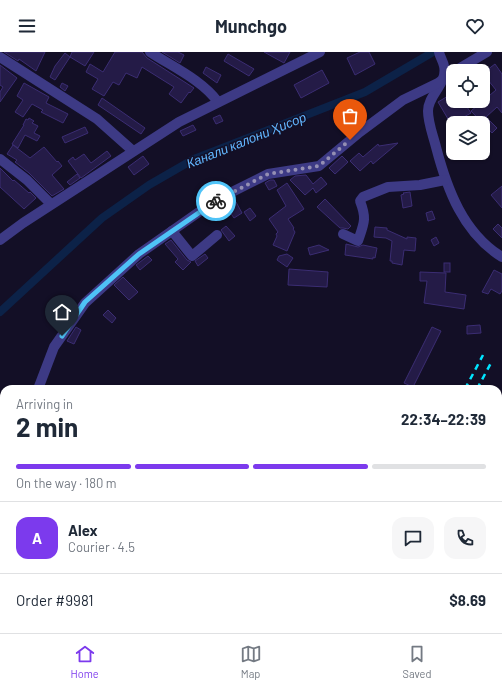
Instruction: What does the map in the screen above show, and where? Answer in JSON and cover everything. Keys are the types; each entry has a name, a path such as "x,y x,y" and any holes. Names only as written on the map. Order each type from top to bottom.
{"street":[{"path":"150,52 191,78 213,95 218,102"},
{"path":"439,52 447,64"},
{"path":"463,64 487,52"},
{"path":"0,240 51,204 179,122 316,53"},
{"path":"0,57 97,118 133,151"},
{"path":"446,76 430,100 428,110 430,124 445,180 455,204 468,224 482,241 502,257"},
{"path":"40,385 54,348 85,302 139,254 216,200 268,174 319,166 360,132 404,100 438,83 444,78"},
{"path":"0,159 27,180 51,204"},
{"path":"343,234 358,241 365,219 360,201 363,197 388,187 420,185 445,180"},
{"path":"172,231 192,256 217,235"}],"building":[{"path":"4,52 45,52 36,71 19,59 18,61"},
{"path":"72,52 94,52 85,66 70,57"},
{"path":"115,52 142,52 147,58 194,88 181,103 169,94 174,87 142,67 137,78 126,73 119,85 113,82 104,96 92,89 98,79 86,72 90,64 103,72"},
{"path":"162,52 178,52 184,55 180,63"},
{"path":"264,52 290,52 284,63"},
{"path":"360,52 369,52 375,64 355,75 347,58"},
{"path":"65,53 70,57 55,80 50,77 55,66"},
{"path":"228,54 254,69 249,76 224,61"},
{"path":"495,64 502,74 502,113 497,107 487,116 476,116 471,111 475,108 490,108 490,95 496,90 490,82 490,68"},
{"path":"0,65 17,78 0,102 0,92 3,87 0,85"},
{"path":"206,67 221,75 217,83 203,73"},
{"path":"322,70 329,83 301,98 294,85"},
{"path":"24,83 49,97 46,103 68,114 63,123 41,112 43,110 32,104 23,117 15,112 23,100 17,96"},
{"path":"62,83 68,86 65,91 60,87"},
{"path":"446,97 446,108 468,108 471,113 466,116 446,116 438,102"},
{"path":"102,98 145,128 141,134 98,105"},
{"path":"220,115 223,121 216,124 213,118"},
{"path":"29,118 34,121 32,123 38,126 34,133 40,136 37,141 25,135 18,148 12,144 26,119 28,120"},
{"path":"490,121 497,128 492,133 490,131"},
{"path":"193,125 196,130 183,136 180,131"},
{"path":"85,127 88,133 65,143 62,137"},
{"path":"398,143 373,164 371,161 360,171 350,161 359,153 363,157 378,144 379,146"},
{"path":"13,145 30,158 44,147 62,166 52,175 64,189 52,196 29,173 15,162 17,160 7,154"},
{"path":"107,151 111,156 81,178 68,161 73,157 75,160 84,154 91,163"},
{"path":"143,156 149,164 134,175 128,167"},
{"path":"342,156 348,162 335,174 329,168"},
{"path":"0,168 13,181 14,180 36,198 24,209 0,187"},
{"path":"77,174 80,178 70,185 67,182"},
{"path":"306,175 313,184 321,177 327,184 316,193 313,188 305,195 290,180 295,176"},
{"path":"270,180 274,180 277,186 269,190 265,183"},
{"path":"287,183 304,209 288,219 295,232 287,251 273,245 278,232 269,219 286,206 277,190"},
{"path":"502,186 502,208 491,195"},
{"path":"410,192 412,206 403,208 401,195 404,194 403,193"},
{"path":"325,199 351,226 348,229 340,228 317,207"},
{"path":"236,202 242,213 234,218 227,208"},
{"path":"218,206 222,213 216,216 213,210"},
{"path":"250,208 256,216 250,221 244,212"},
{"path":"432,211 435,219 428,221 426,213"},
{"path":"498,224 502,228 502,238 493,229"},
{"path":"226,226 235,236 229,241 221,230"},
{"path":"375,227 387,228 387,230 407,239 407,237 416,238 415,251 404,250 402,265 392,263 392,261 390,261 392,241 386,238 374,237"},
{"path":"436,237 439,243 434,246 431,240"},
{"path":"171,240 187,260 191,262 183,270 175,262 178,259 165,244"},
{"path":"346,244 358,247 363,245 377,248 375,258 345,255"},
{"path":"319,245 329,250 310,255 308,248"},
{"path":"205,254 208,258 198,266 195,261"},
{"path":"287,254 293,258 287,267 277,260 279,256"},
{"path":"148,256 152,260 140,270 136,265"},
{"path":"444,263 450,263 450,272 444,272"},
{"path":"289,269 328,272 327,287 288,285"},
{"path":"494,270 502,274 502,291 500,294 491,289 488,294 482,292"},
{"path":"420,272 446,273 445,292 466,295 464,309 424,303 427,281 420,281"},
{"path":"123,277 138,292 129,300 114,285"},
{"path":"108,310 116,318 112,323 103,315"},
{"path":"480,325 481,333 467,334 467,326"},
{"path":"76,327 81,330 74,344 67,341"},
{"path":"432,327 441,331 414,385 404,383"}],"waterway":[{"name":"Канали калони Ҳисор","path":"0,312 102,218 149,185 194,159 365,92 433,52"}],"railway":[{"path":"467,385 483,355"},
{"path":"479,385 492,361"}],"way so far":[{"path":"216,201 268,174 319,166 350,140"}],"route":[{"path":"62,336 85,302 139,254 216,201"}]}
